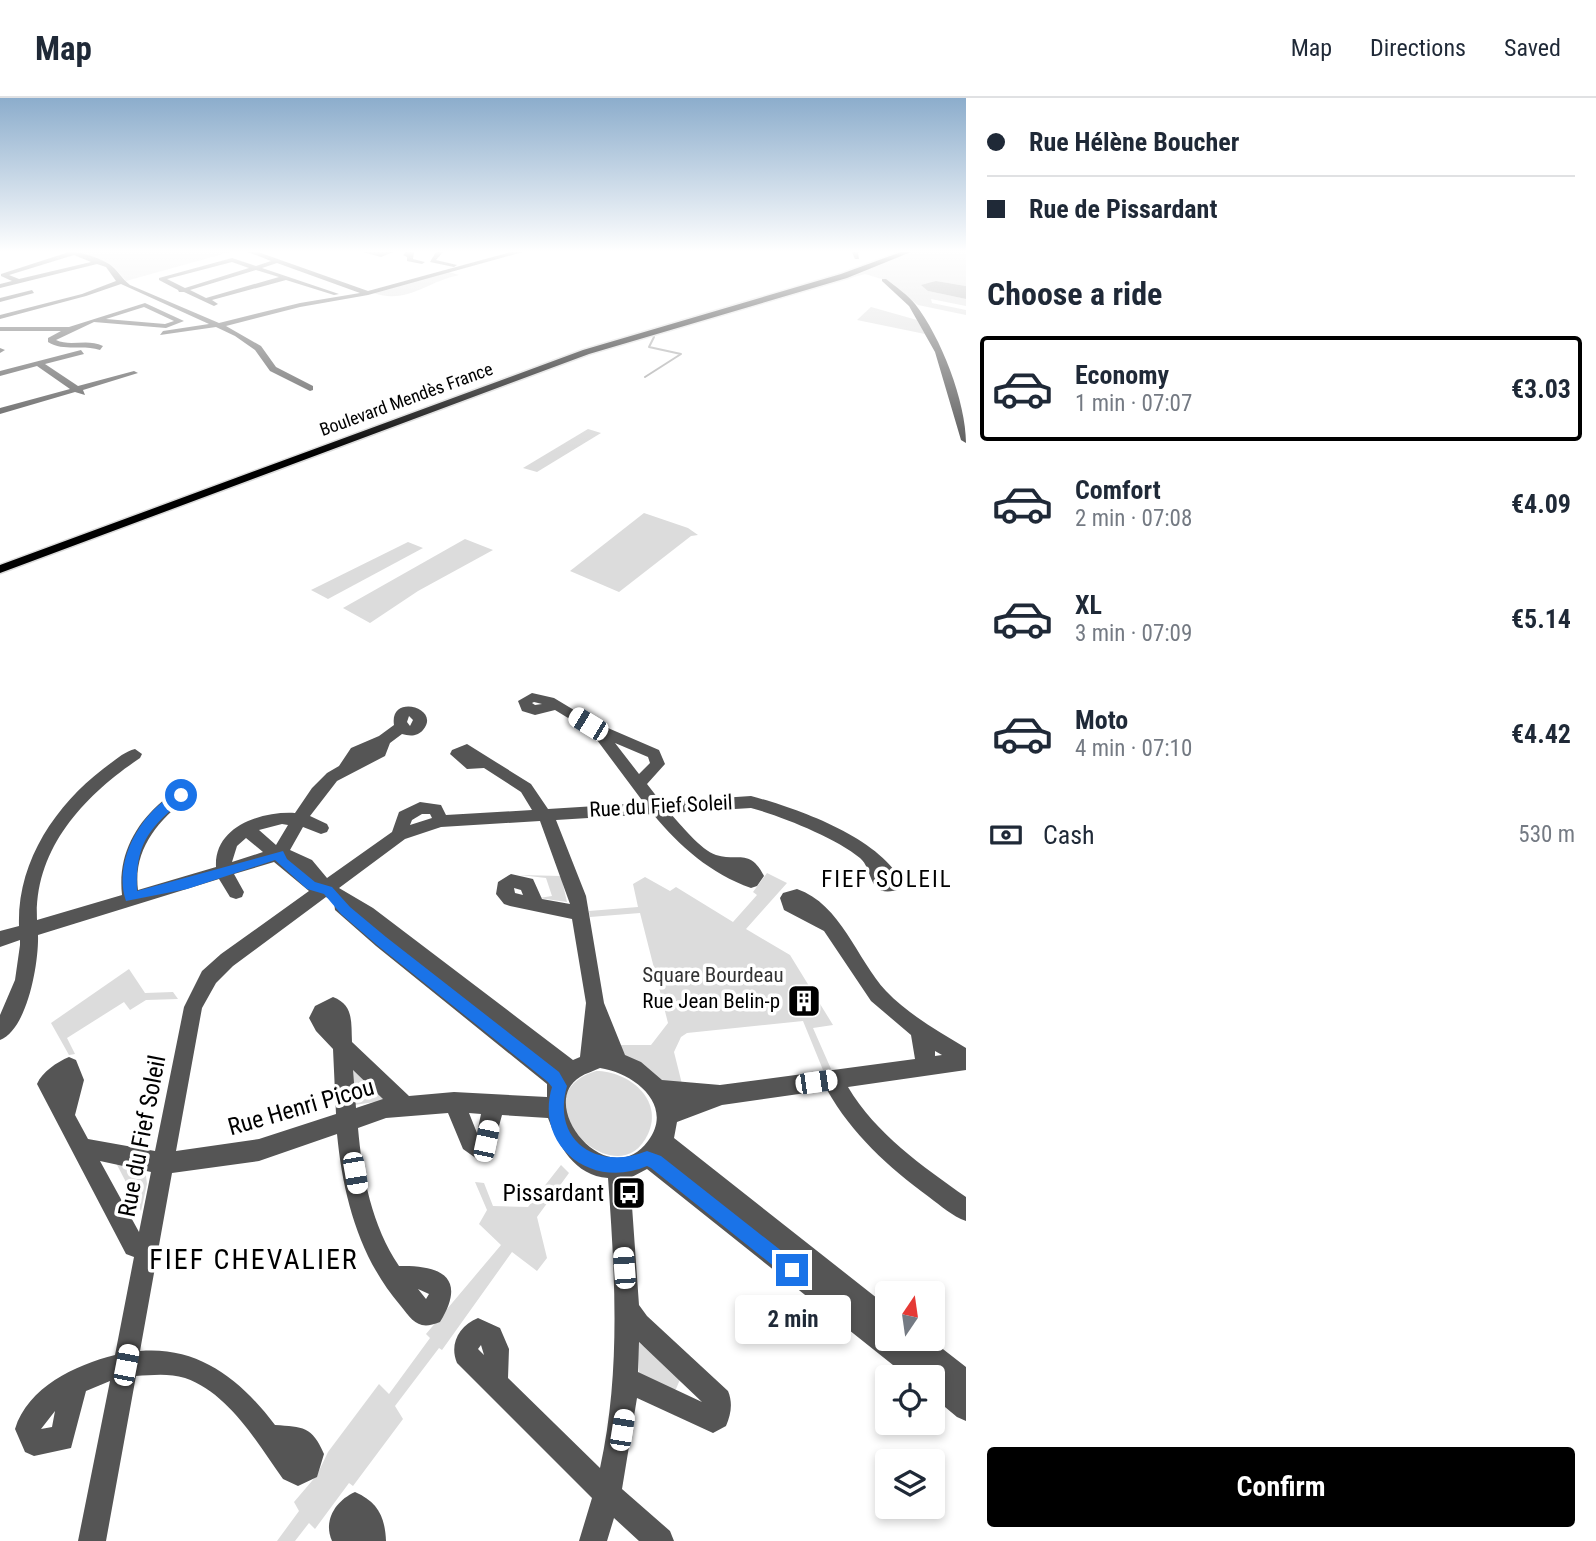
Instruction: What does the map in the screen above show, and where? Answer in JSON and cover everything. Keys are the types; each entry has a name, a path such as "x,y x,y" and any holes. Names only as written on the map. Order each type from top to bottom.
{"main road":[{"name":"Boulevard Mendès France","path":"0,567 583,351 681,319"},
{"name":"Boulevard Mendès France","path":"0,567 586,352 697,319"}],"street":[{"path":"22,321 27,319"},
{"path":"0,373 102,348 91,342 65,346 51,340 93,320 166,326 180,321 176,319"},
{"path":"207,319 253,344 273,369 310,388"},
{"path":"0,329 165,333 245,319"},
{"path":"920,319 939,352 966,440"},
{"path":"37,363 87,396"},
{"path":"1,409 134,373"},
{"path":"556,705 597,730 622,737 657,757 658,764 640,782"},
{"path":"0,939 131,898 224,873 279,854 328,780 346,766 363,764 380,752 383,740 401,727"},
{"path":"597,730 640,782 678,835 713,861"},
{"path":"0,1031 23,988 27,971 29,897 38,863 51,834 90,788 135,754"},
{"path":"487,762 526,788 543,814 570,875 582,914 595,1003 617,1060"},
{"path":"131,898 130,862 138,841 154,817 181,795"},
{"name":"Rue du Fief Soleil","path":"92,1541 193,1007 203,985 227,960 328,891 398,835 441,821 741,801 762,804 869,855"},
{"path":"236,892 224,873 228,848 246,828 278,817 303,818 321,828"},
{"path":"246,828 279,854 282,862 311,886 328,891 345,911 554,1077 574,1072 617,1060 638,1068 659,1090 666,1116 654,1150 618,1168 591,1162 578,1154 562,1134 556,1108 574,1072 595,1003"},
{"path":"536,904 582,914"},
{"path":"828,925 877,994 919,1029 966,1060"},
{"path":"919,1029 925,1050 924,1066"},
{"path":"395,1278 383,1262 364,1216 347,1119 342,1044 405,1106"},
{"path":"659,1090 720,1095 966,1060"},
{"path":"832,1079 850,1111 881,1146 966,1210"},
{"path":"666,1116 720,1095"},
{"path":"454,1102 470,1142 477,1148 486,1141 494,1103"},
{"name":"Rue Henri Picou","path":"163,1164 259,1150 347,1119 405,1106 454,1102 556,1108"},
{"path":"65,1113 134,1246 147,1251"},
{"path":"85,1150 95,1149 163,1164"},
{"path":"654,1150 662,1165 717,1198 833,1290 915,1365"},
{"path":"593,1541 609,1496 627,1380 629,1312 618,1168"},
{"path":"833,1290 875,1314"},
{"path":"627,1380 713,1420 720,1409 719,1400 629,1312"},
{"path":"925,1351 966,1383"},
{"path":"75,1384 126,1365 160,1359 200,1370 225,1387 267,1437"},
{"path":"680,1403 688,1372"},
{"path":"495,1380 609,1496 660,1541"},
{"path":"945,1391 966,1408"},
{"path":"349,1541 342,1532 341,1524 355,1506 371,1521 372,1541"}],"green space":[{"path":"915,319 925,334 857,320"},
{"path":"588,429 601,433 537,472 523,468"},
{"path":"644,513 688,528 698,535 691,536 619,592 570,571"},
{"path":"465,539 493,550 418,591 370,623 343,608"},
{"path":"408,542 423,548 328,599 311,590"},
{"name":"Square Bourdeau","path":"767,873 787,883 746,929 790,955 833,1025 813,1028 831,1069 823,1070 803,1021 687,1033 681,1037 674,1052 683,1088 663,1086 617,1054 618,1045 651,1045 668,1023 640,913 590,917 589,911 638,907 633,884 645,877 670,891 676,887 733,922 757,895 753,892"},
{"path":"520,875 561,876 567,902 539,898 552,896 546,878"},
{"path":"129,969 145,993 173,992 178,999 146,1000 130,1010 124,1002 67,1038 75,1054 69,1055 51,1023"},
{"path":"350,1064 384,1095 382,1101 354,1105"},
{"path":"596,1071 608,1072 631,1082 647,1099 652,1121 648,1134 634,1152 615,1156 596,1150 580,1137 568,1120 565,1101 573,1084"},
{"path":"115,1161 145,1168 147,1184 141,1211"},
{"path":"561,1165 569,1173 537,1217 547,1258 537,1271 512,1252 442,1350 439,1348 395,1406 403,1419 353,1486 349,1483 315,1529 309,1523 295,1541 277,1541 299,1511 294,1502 317,1475 328,1452 379,1384 389,1394 430,1338 426,1334 501,1245 479,1224 487,1210 475,1182 484,1183 493,1206 528,1207"},
{"path":"637,1341 681,1377 676,1389 672,1391 639,1375"}],"waterway":[{"path":"645,377 681,354 649,347 654,337"}],"place":[{"name":"Rue Jean Belin-p","path":"804,1001"},
{"name":"Pissardant","path":"629,1193"}],"district":[{"name":"FIEF SOLEIL","path":"887,879"},
{"name":"FIEF CHEVALIER","path":"254,1259"}],"route":[{"path":"181,795 154,817 138,841 130,862 128,888 131,898 187,884 279,854 282,862 311,886 328,890 345,911 554,1077 560,1086 556,1099 557,1123 569,1145 578,1154 605,1167 630,1166 647,1158 656,1161 792,1270"}]}
